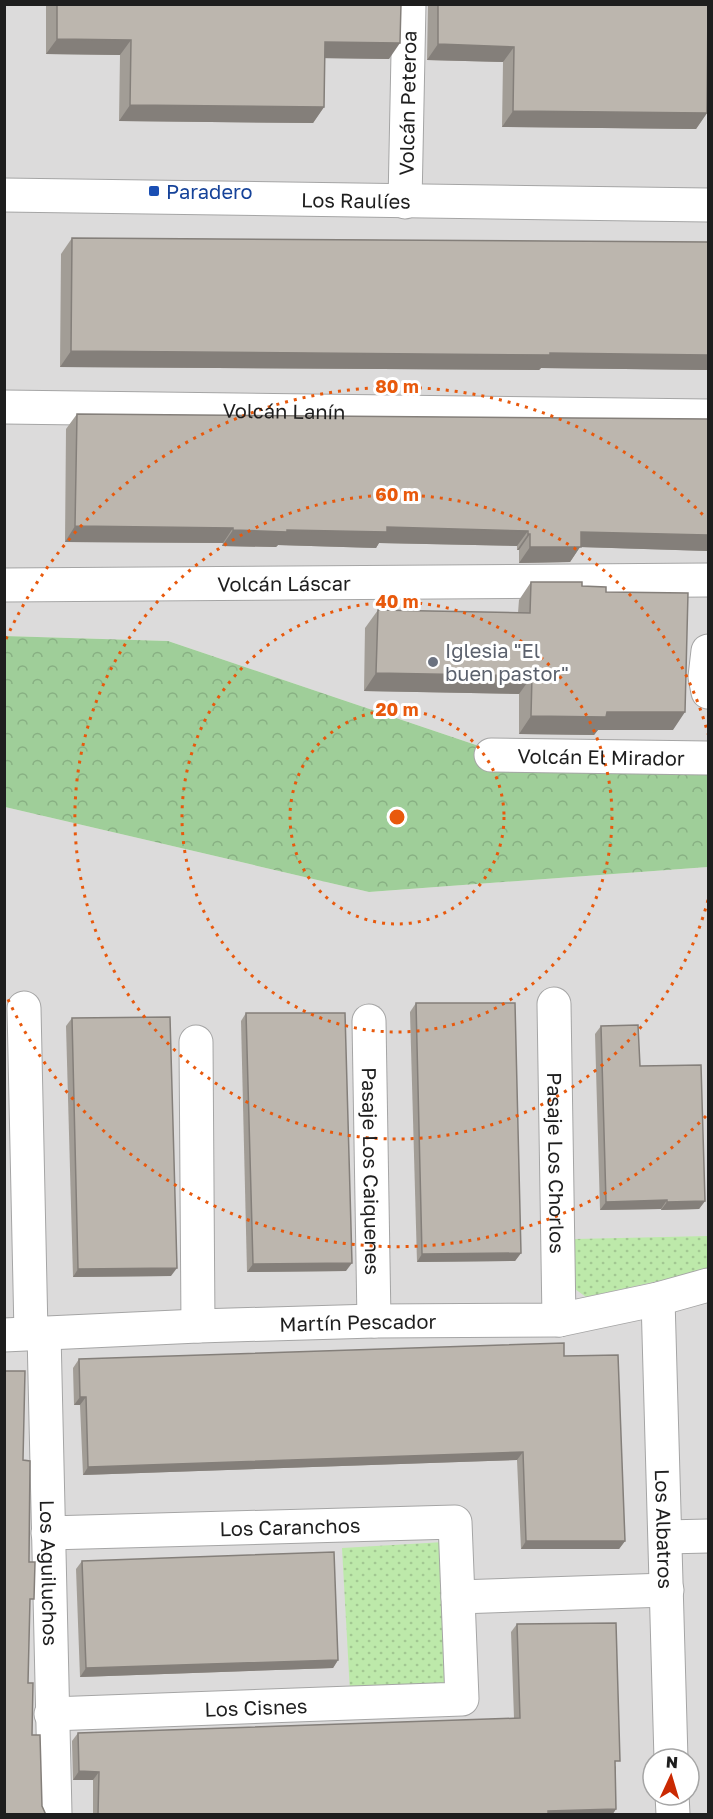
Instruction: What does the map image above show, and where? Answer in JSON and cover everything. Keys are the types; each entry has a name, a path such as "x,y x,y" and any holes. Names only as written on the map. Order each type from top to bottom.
{"street":[{"name":"Volcán Peteroa","path":"405,202 409,4"},
{"name":"Los Raulíes","path":"4,195 708,205"},
{"name":"Volcán Lanín","path":"4,407 708,416"},
{"name":"Volcán Láscar","path":"4,585 708,580"},
{"path":"708,651 705,676 708,692"},
{"name":"Volcán El Mirador","path":"491,755 708,758"},
{"name":"Pasaje Los Chorlos","path":"554,1004 559,1320"},
{"name":"Los Aguiluchos","path":"24,1008 27,1334 48,1533 55,1815"},
{"name":"Pasaje Los Caiquenes","path":"369,1021 374,1321"},
{"path":"196,1042 198,1326"},
{"name":"Martín Pescador","path":"27,1334 374,1321 559,1320 658,1299 708,1285"},
{"name":"Los Albatros","path":"658,1299 671,1747"},
{"name":"Los Caranchos","path":"48,1533 455,1522 462,1699"},
{"path":"666,1537 708,1536"},
{"path":"458,1597 667,1590"},
{"name":"Los Cisnes","path":"51,1714 462,1699"}],"shaded area":[{"path":"5,5 708,5 708,756 479,746 168,641 5,636"},
{"path":"5,807 369,892 708,867 708,1814 5,1814"}],"green space":[{"path":"5,636 168,641 479,746 708,756 708,867 369,892 5,807"},
{"path":"708,1236 708,1270 586,1297 575,1289 575,1239"},
{"path":"444,1542 452,1686 350,1692 342,1548"}],"building":[{"path":"57,4 401,4 400,43 325,42 324,107 130,105 131,40 57,39"},
{"path":"438,4 708,4 707,113 513,111 514,47 438,44"},
{"path":"72,238 708,242 708,355 71,351"},
{"path":"77,414 708,419 708,535 581,532 581,547 530,547 528,531 387,527 387,532 287,530 287,532 233,530 233,528 75,526"},
{"path":"531,582 582,582 582,586 606,587 606,592 688,593 685,712 607,712 606,717 531,716 532,676 376,673 378,610 530,613"},
{"path":"416,1003 515,1003 521,1253 422,1254"},
{"path":"246,1013 345,1013 352,1263 253,1264"},
{"path":"170,1017 177,1268 78,1269 72,1018"},
{"path":"638,1025 640,1066 701,1065 705,1201 606,1202 601,1026"},
{"path":"564,1343 564,1356 618,1355 625,1541 526,1541 523,1452 88,1467 86,1397 80,1397 79,1359"},
{"path":"4,1371 25,1371 23,1460 30,1461 29,1562 35,1562 34,1599 30,1599 28,1683 33,1683 32,1735 40,1735 42,1806 46,1815 4,1815"},
{"path":"334,1552 338,1660 86,1668 82,1561"},
{"path":"616,1623 620,1761 615,1761 616,1809 548,1811 548,1815 98,1815 99,1772 79,1771 78,1733 520,1718 517,1624"}],"place":[{"name":"Paradero","path":"154,191"},
{"name":"Iglesia \"El buen pastor\"","path":"433,662"}]}
